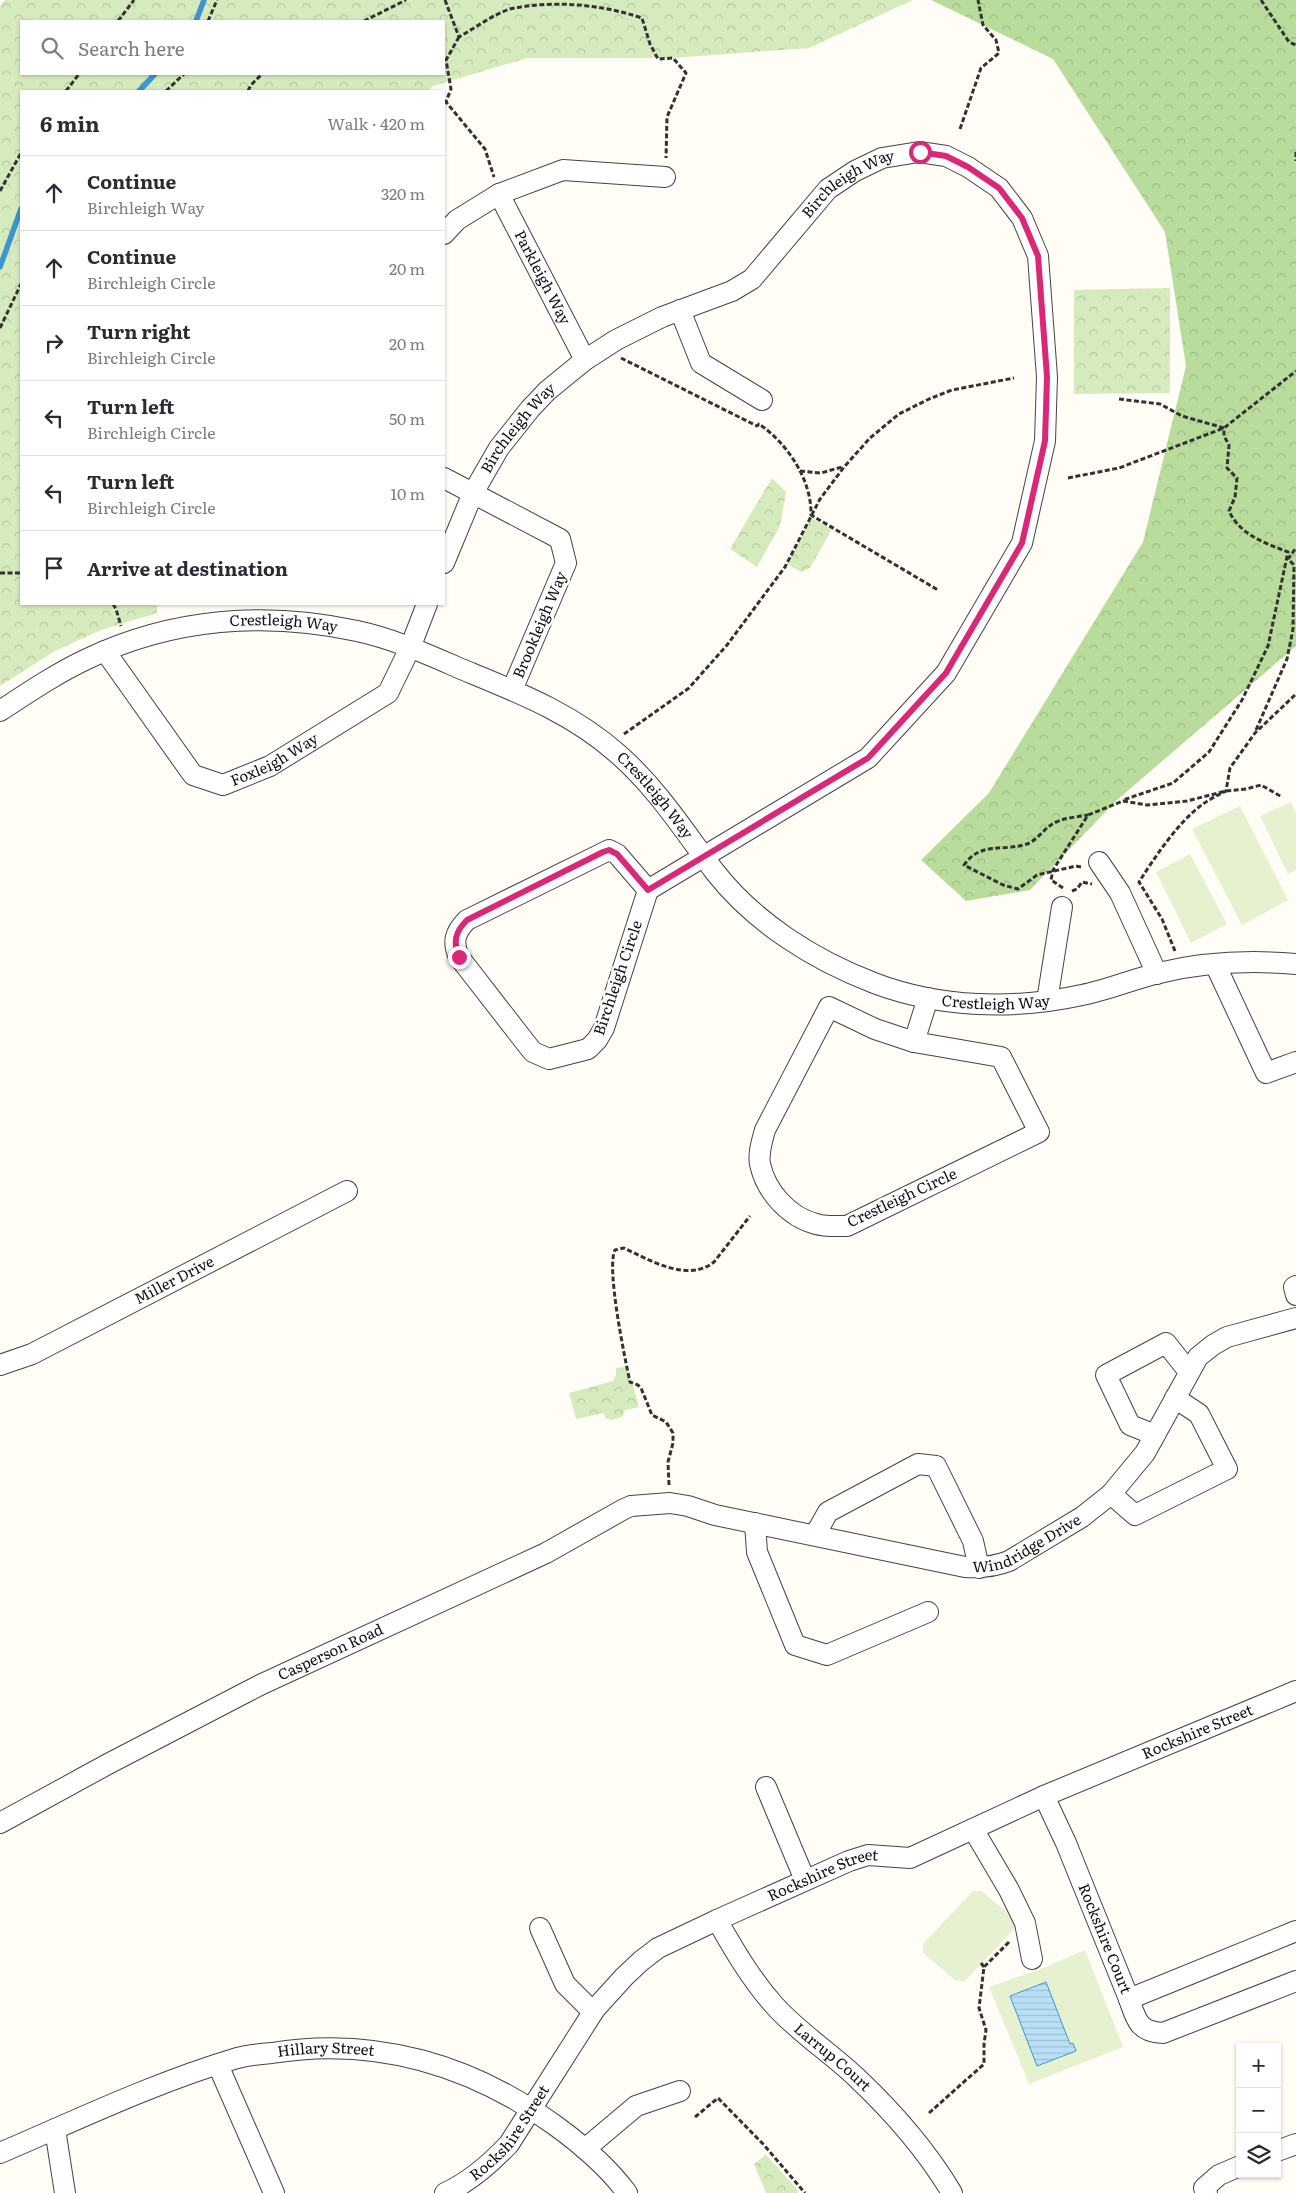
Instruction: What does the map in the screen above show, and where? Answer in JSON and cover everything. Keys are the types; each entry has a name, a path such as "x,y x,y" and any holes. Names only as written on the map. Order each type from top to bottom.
{"street":[{"name":"Birchleigh Way","path":"445,561 473,492 499,448 530,408 547,391 585,360 616,340 680,310 732,291 752,279 828,189 854,171 882,158 920,152 946,156 968,167 999,188 1022,218 1038,256 1047,377 1045,441 1022,543 946,673 868,758 703,856"},
{"path":"445,233 457,220 499,194 563,170 665,177"},
{"name":"Parkleigh Way","path":"499,194 585,360"},
{"path":"680,310 701,363 762,400"},
{"name":"Brookleigh Way","path":"445,478 560,539 566,563 512,690"},
{"path":"410,648 427,605"},
{"name":"Crestleigh Way","path":"0,711 52,677 105,651 158,632 194,624 279,612 307,622 360,632 410,648 557,710 589,731 619,755 648,784 703,856 754,913 809,952 842,970 876,984 947,1002 985,1005 1020,1004 1084,995 1156,974 1215,964 1262,962 1296,964"},
{"name":"Foxleigh Way","path":"105,651 193,775 223,785 270,766 388,693 410,648"},
{"name":"Birchleigh Circle","path":"609,850 617,854 648,890 604,1028 597,1040 588,1049 549,1059 533,1052 459,957 455,947 455,937 467,920 609,850"},
{"path":"648,890 703,856"},
{"path":"1092,865 1120,893 1156,974"},
{"path":"1047,1001 1062,907"},
{"path":"1215,964 1266,1073 1296,1062"},
{"path":"914,1042 928,998"},
{"name":"Crestleigh Circle","path":"829,1007 875,1029 914,1042 1001,1057 1039,1132 847,1226 829,1227 815,1224 794,1214 779,1201 768,1185 760,1164 760,1146 765,1130 829,1007"},
{"name":"Miller Drive","path":"0,1366 32,1354 347,1191"},
{"path":"1296,1286 1294,1287 1296,1295"},
{"name":"Windridge Drive","path":"670,1503 815,1536 979,1568 996,1566 1009,1561 1082,1517 1111,1494 1144,1453 1198,1357 1212,1345 1227,1338 1296,1318"},
{"path":"1155,1435 1130,1425 1106,1374 1166,1343 1189,1372"},
{"path":"1111,1494 1135,1515 1227,1469 1199,1414 1175,1398"},
{"path":"815,1536 828,1512 918,1464 936,1466 973,1541 979,1568"},
{"name":"Casperson Road","path":"0,1823 108,1764 260,1686 546,1553 624,1509 631,1506 670,1503"},
{"path":"755,1523 757,1552 795,1645 827,1655 928,1612"},
{"name":"Rockshire Street","path":"444,2193 459,2187 495,2160 509,2144 593,2012 624,1976 658,1948 806,1880 868,1855 910,1858 1044,1796 1296,1691"},
{"path":"766,1787 806,1880"},
{"name":"Rockshire Court","path":"1044,1796 1066,1844 1129,1999 1296,1931"},
{"path":"973,1828 1009,1890 1025,1923 1032,1959"},
{"name":"Larrup Court","path":"717,1920 743,1965 775,2006 858,2079 890,2112 938,2169 952,2193"},
{"path":"540,1928 566,1984 593,2012"},
{"path":"1129,1999 1137,2020 1144,2028 1148,2032 1163,2033 1296,1981"},
{"name":"Hillary Street","path":"0,2153 150,2088 235,2058 291,2050 351,2049 388,2053 421,2060 486,2083 532,2109 585,2149 627,2193"},
{"path":"218,2065 274,2193"},
{"path":"585,2149 636,2106 680,2091"},
{"path":"55,2129 65,2193"},
{"path":"1281,2150 1296,2144"},
{"path":"1206,2193 1204,2188 1219,2175 1236,2168"}],"path":[{"path":"119,20 134,0"},
{"path":"208,20 217,0"},
{"path":"366,20 406,0"},
{"path":"445,0 459,37"},
{"path":"960,129 981,68 999,52 996,40 982,25 978,0"},
{"path":"1262,0 1289,42 1296,45"},
{"path":"499,194 485,149 446,102 451,88 446,60 459,37 509,9 557,1 615,9 642,18 650,44 658,60 673,58 686,73 668,117 665,177"},
{"path":"67,90 78,75"},
{"path":"167,90 183,75"},
{"path":"248,90 261,75"},
{"path":"1296,152 1296,160"},
{"path":"0,190 20,155"},
{"path":"0,328 20,286"},
{"path":"621,357 757,426 759,424 771,432 799,471 811,502 811,515"},
{"path":"1068,478 1119,468 1224,428 1296,371"},
{"path":"623,734 689,688 709,666 782,571 811,515 844,467 870,438 899,414 952,390 1014,378"},
{"path":"1119,399 1160,404 1182,416 1224,428"},
{"path":"1092,865 1053,870 1037,876 1018,889 1003,885 964,865 971,855 985,848 1010,848 1029,843 1052,823 1088,815 1173,783 1209,752 1242,700 1268,646 1288,552 1250,535 1240,528 1232,518 1229,511 1235,497 1237,478 1227,468 1229,445 1224,436 1224,428"},
{"path":"799,471 821,473 844,467"},
{"path":"811,515 938,590"},
{"path":"1288,559 1296,548"},
{"path":"1255,733 1287,659 1293,629 1294,565 1288,559"},
{"path":"0,573 20,573"},
{"path":"114,605 122,631"},
{"path":"1226,791 1230,768 1255,733 1296,694"},
{"path":"1123,801 1148,805 1177,802 1261,785 1282,797"},
{"path":"1176,952 1162,919 1139,882 1149,866 1188,817 1203,804 1226,791"},
{"path":"1088,815 1053,870 1051,880 1069,892 1077,889 1082,882 1099,885"},
{"path":"670,1503 668,1462 673,1443 673,1433 666,1422 652,1415 641,1388 630,1382 613,1284 612,1256 615,1250 624,1248 668,1268 684,1270 706,1268 714,1262 750,1216"},
{"path":"929,2113 984,2064 986,2030 979,2008 984,1967 1025,1923"},
{"path":"981,1964 984,1967"},
{"path":"695,2117 718,2098 764,2145 804,2193"}],"green space":[{"path":"5,0 913,0 809,48 673,58 527,58 433,86 429,90 20,90 20,605 157,605 157,613 101,630 55,651 0,686 0,6"},
{"path":"931,0 1296,0 1296,646 1117,800 1030,890 966,901 921,860 989,793 1143,542 1186,366 1165,232 1053,59"},
{"path":"1170,288 1170,393 1074,394 1074,290"},
{"path":"772,478 786,492 780,526 757,567 730,549"},
{"path":"811,518 832,529 810,568 801,572 787,564"},
{"path":"1291,802 1296,813 1296,870 1288,874 1260,816"},
{"path":"1240,806 1288,900 1242,925 1192,829"},
{"path":"1190,854 1227,924 1191,943 1156,872"},
{"path":"627,1367 639,1407 625,1410 622,1417 611,1420 605,1418 604,1413 576,1419 569,1393 613,1381 616,1375 616,1368"},
{"path":"973,1891 982,1891 1014,1919 1015,1928 964,1982 955,1980 923,1953 923,1944"},
{"path":"1085,1950 1123,2047 1029,2084 989,1987 1043,1968"},
{"path":"766,2155 797,2189 798,2193 766,2193 754,2164"}],"water":[{"path":"1046,1982 1070,2044 1073,2043 1076,2051 1037,2066 1010,1996"}],"waterway":[{"path":"196,20 204,0"},
{"path":"140,90 154,75"},
{"path":"0,267 20,212"}],"route":[{"path":"459,957 455,947 455,937 467,920 603,852 609,850 617,854 648,890 868,758 946,673 1022,543 1045,441 1047,377 1038,256 1022,218 999,188 968,167 946,156 920,152"}]}
